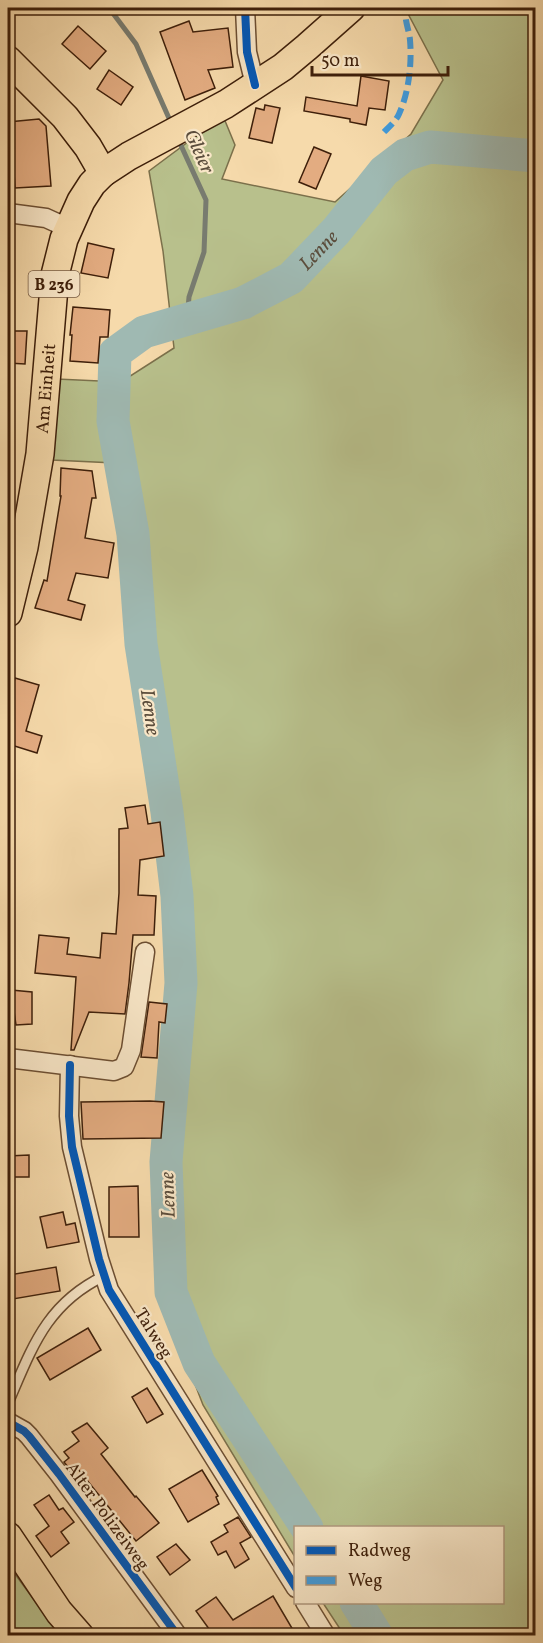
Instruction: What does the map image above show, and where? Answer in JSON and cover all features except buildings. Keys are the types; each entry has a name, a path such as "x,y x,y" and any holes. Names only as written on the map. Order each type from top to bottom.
{"main road":[{"name":"B 236","path":"104,173 129,156 196,121 283,67 351,8"},
{"path":"8,60 64,117 88,147 104,173"},
{"name":"Am Einheit","path":"8,613 16,547 40,454 54,283 60,253 68,228 81,201 92,184 104,173"},
{"path":"8,1536 59,1611 80,1635"}],"street":[{"path":"245,8 247,52 255,85"},
{"path":"8,213 46,218 68,228"},
{"path":"8,1058 114,1071 124,1067 131,1050 145,952"},
{"name":"Talweg","path":"70,1065 70,1131 104,1276 112,1297 294,1585"},
{"name":"Alter Polizeiweg","path":"8,1422 29,1436 178,1635"},
{"path":"306,1604 326,1635"}],"lane":[{"path":"8,1403 44,1325 78,1292 104,1276"}],"green space":[{"path":"405,8 535,8 535,1635 344,1635 324,1604 504,1604 504,1526 294,1526 294,1555 203,1405 160,1293 161,1212 194,965 174,783 146,662 136,464 52,460 57,379 121,382 174,348 163,251 149,171 223,116 235,145 222,179 335,202 411,134 443,80"},
{"path":"15,1574 60,1635 8,1635 8,1579"}],"waterway":[{"name":"Gleier","path":"109,8 136,44 172,125"},
{"name":"Gleier","path":"178,139 206,200 204,252 189,297 187,320"},
{"name":"Lenne","path":"306,1526 199,1363 171,1292 166,1162 181,983 177,896 167,812 141,644 133,534 113,421 115,353 144,332 243,303 291,278 336,231 384,171 405,155 430,147 536,156"},
{"name":"Lenne","path":"357,1604 377,1636"}],"marked path":[{"path":"384,132 398,117 407,87 411,49 406,20 407,8"}],"cycle path":[{"path":"245,8 247,52 255,85"},
{"path":"70,1065 69,1116 72,1147 99,1259 109,1290 294,1585"},
{"path":"8,1422 29,1436 178,1636"}]}
